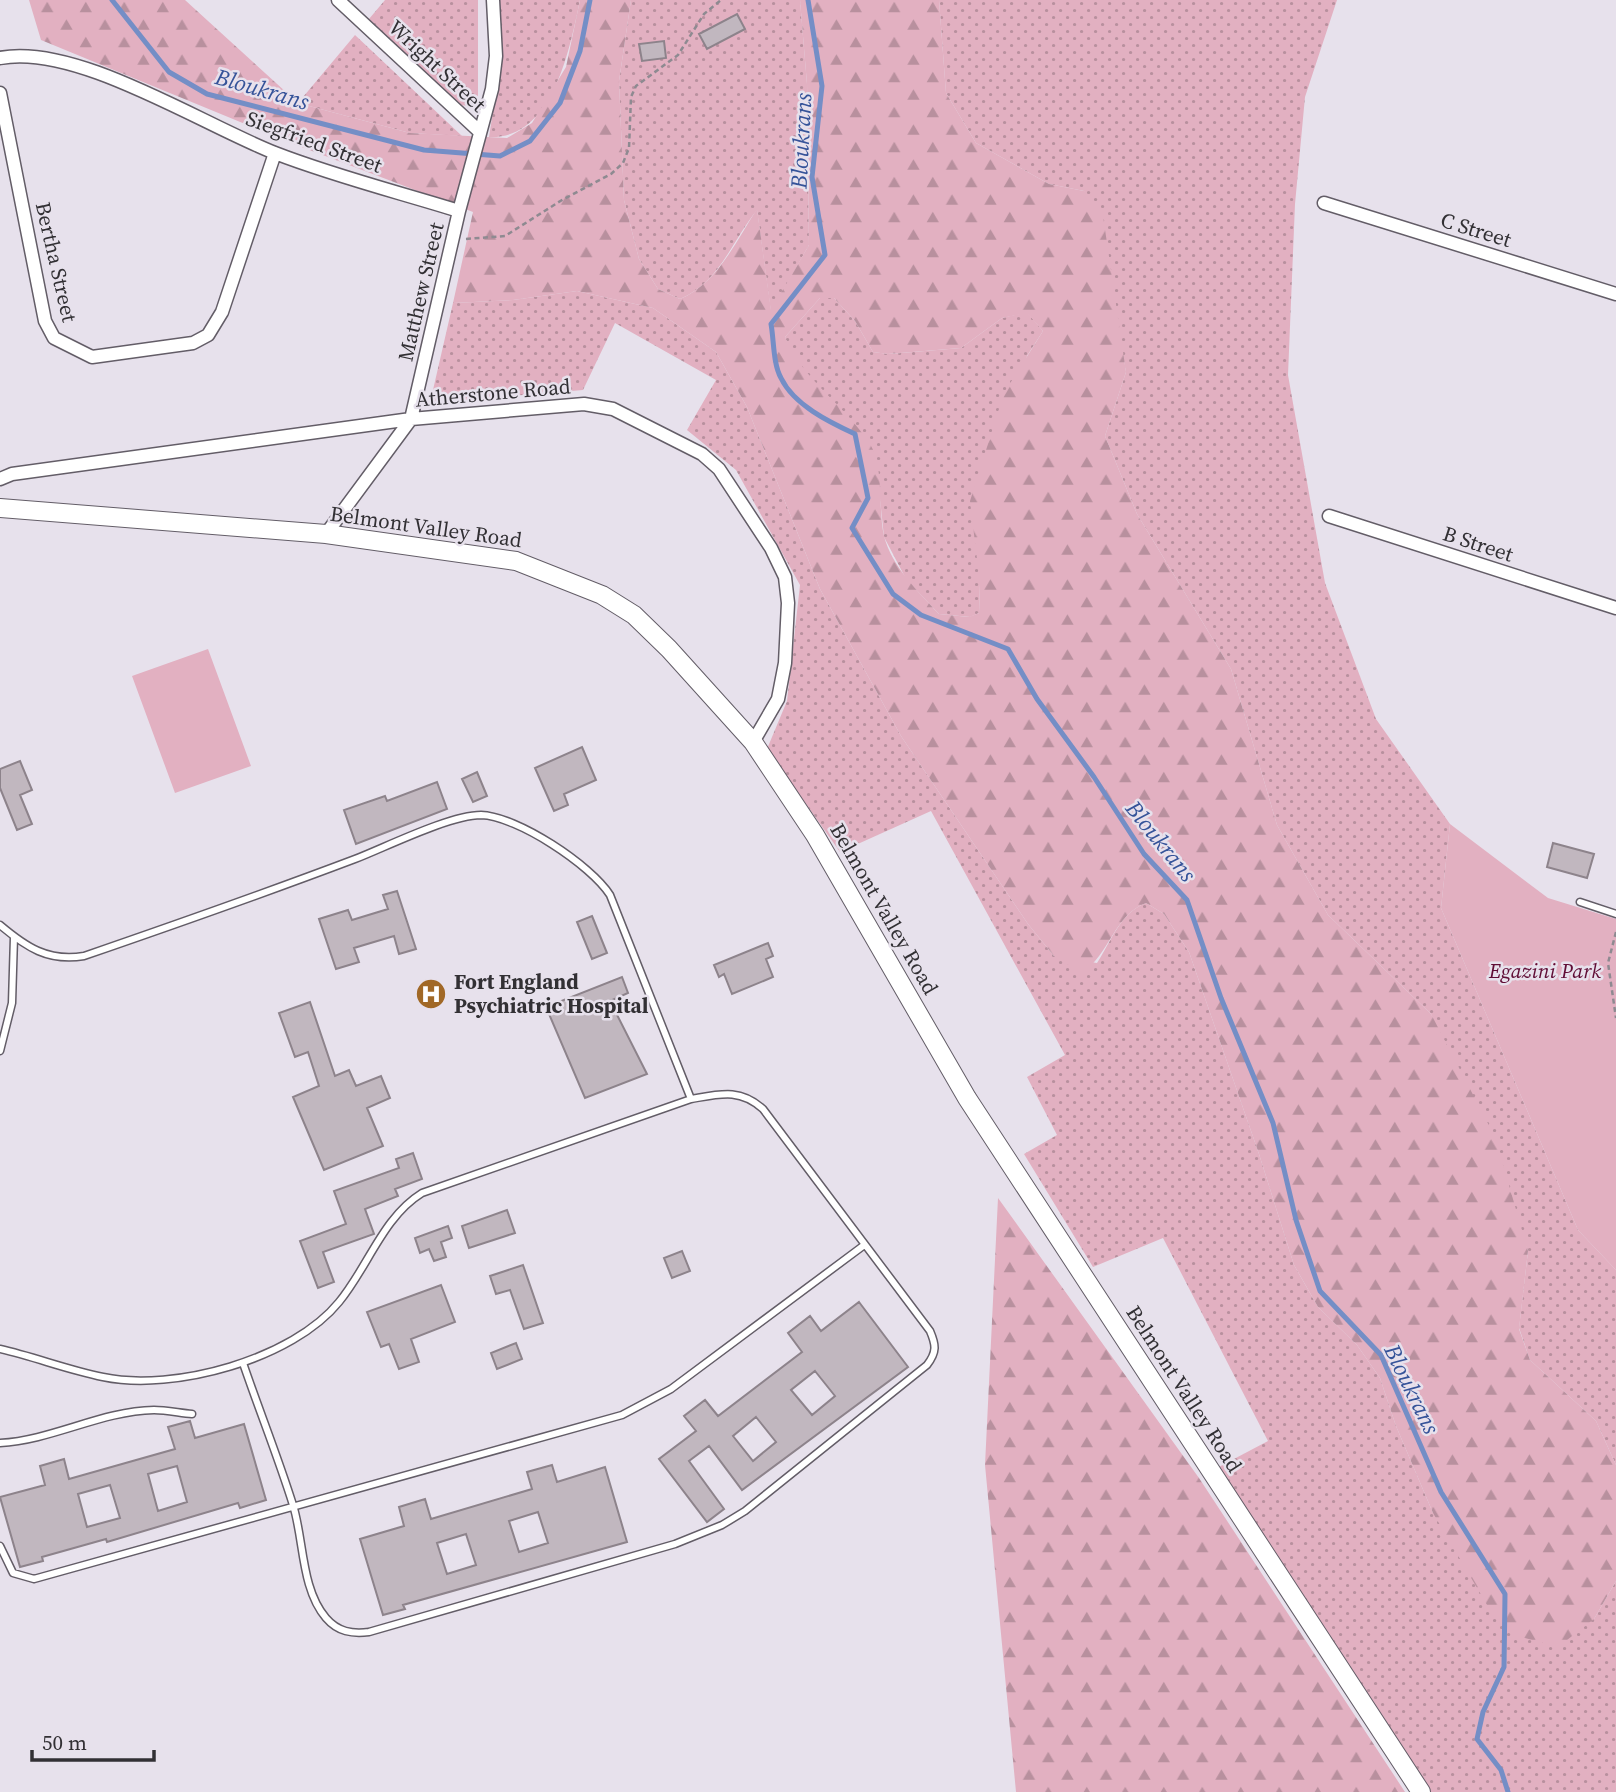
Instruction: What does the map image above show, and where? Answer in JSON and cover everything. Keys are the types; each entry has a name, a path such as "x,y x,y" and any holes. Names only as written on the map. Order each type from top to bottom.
{"street":[{"name":"Wright Street","path":"338,0 480,131"},
{"name":"Matthew Street","path":"326,534 411,419 452,239 492,89 496,56 493,0"},
{"name":"Siegfried Street","path":"0,58 34,56 74,63 275,153 459,211"},
{"name":"Bertha Street","path":"0,93 45,321 54,338 92,357 193,344 208,335 222,312 275,153"},
{"name":"C Street","path":"1324,203 1616,294"},
{"name":"Atherstone Road","path":"0,479 12,474 411,419 584,404 613,409 702,454 719,469 771,548 785,577 788,603 785,663 778,699 753,742"},
{"name":"Belmont Valley Road","path":"0,508 326,534 516,561 602,595 634,615 669,649 753,742 815,835 967,1098 1421,1792"},
{"name":"B Street","path":"1329,516 1616,608"}],"lane":[{"path":"0,925 44,956 83,956 260,895 440,827 480,815 500,819 582,863 600,879 610,895 691,1099"},
{"path":"1580,902 1616,914"},
{"path":"0,1051 12,1003 14,937"},
{"path":"0,1349 103,1377 129,1380 157,1380 243,1363 313,1327 330,1314 363,1270 397,1213 422,1193 691,1099 727,1092 751,1098 786,1138 863,1245 930,1331 936,1345 928,1366 745,1511 722,1525 649,1551 369,1632 353,1633 340,1629 326,1618 316,1599 293,1507 243,1363"},
{"path":"0,1546 13,1573 34,1579 640,1407 671,1390 863,1245"},
{"path":"0,1443 23,1442 124,1413 155,1410 192,1415"}],"path":[{"path":"452,239 505,236 562,200 611,174 623,163 629,148 631,97 636,86 678,55 704,14 721,0"},
{"path":"1616,932 1608,963 1616,1018"}],"green space":[{"path":"29,0 185,0 298,103 410,133 507,138 532,123 566,67 580,0 631,0 619,81 624,200 639,259 658,289 680,299 705,283 715,272 757,209 771,310 809,245 807,84 800,0 939,0 946,93 976,143 1049,184 1084,191 1102,209 1126,372 1105,436 1137,514 1231,669 1277,825 1328,915 1431,1014 1495,1137 1528,1251 1519,1329 1530,1360 1596,1421 1616,1465 1616,1581 1594,1619 1558,1647 1521,1637 1490,1610 1433,1513 1396,1426 1380,1378 1357,1345 1318,1307 1294,1265 1259,1154 1189,952 1164,914 1146,903 1126,916 1099,956 1082,973 1054,956 1028,924 901,736 820,589 747,407 716,352 653,308 577,291 513,300 453,303 473,212 291,143 41,40","holes":["820,298 834,298 855,321 873,352 888,354 961,348 1002,318 1027,313 1043,331 1004,393 970,501 980,584 979,613 969,617 939,614 899,568 884,536 878,465 871,446 850,418 803,367 785,337"]},
{"path":"385,0 478,0 478,96 469,106 460,105 369,19"},
{"path":"498,0 580,0 564,65 543,108 529,124 511,134 489,137 500,67"},
{"path":"631,0 800,0 807,84 809,245 771,312 757,210 715,272 705,283 680,299 658,289 639,259 624,200 619,81"},
{"path":"939,0 1337,0 1305,97 1295,204 1288,375 1325,583 1376,719 1450,824 1441,908 1578,1230 1616,1270 1616,1465 1596,1421 1530,1360 1519,1328 1528,1251 1431,1014 1328,915 1277,825 1231,669 1137,514 1105,436 1126,372 1117,321 1084,191 1049,184 976,143 946,93"},
{"path":"355,35 462,136 410,133 298,103"},
{"path":"577,291 653,308 716,352 747,407 820,589 901,736 1028,924 1054,956 1097,963 1129,913 1146,903 1164,914 1189,952 1259,1154 1294,1265 1318,1307 1357,1345 1380,1378 1396,1426 1433,1513 1594,1619 1616,1581 1616,1792 1430,1792 1215,1469 1268,1441 1163,1238 1093,1267 1024,1154 1057,1135 1027,1077 1065,1055 931,811 840,852 767,749 787,701 800,585 736,470 687,430 716,380 615,323 583,390 430,403 453,303 513,300"},
{"path":"820,298 834,298 855,321 873,352 889,354 961,348 1002,318 1027,312 1043,331 1027,356 980,584 979,613 970,617 939,614 906,579 884,537 879,489 810,378 793,359 785,337"},
{"path":"208,649 251,766 175,793 132,676"},
{"name":"Egazini Park","path":"1450,824 1548,898 1616,919 1616,1270 1578,1230 1441,908"},
{"path":"998,1198 1199,1478 1405,1792 1016,1792 985,1465"}],"building":[{"path":"737,14 745,29 707,49 699,34"},
{"path":"664,41 666,58 642,61 639,44"},
{"path":"582,747 596,780 564,794 568,805 554,811 535,768"},
{"path":"20,761 32,790 20,795 32,824 17,830 0,788 0,769"},
{"path":"477,772 487,796 473,802 462,779"},
{"path":"437,782 447,809 356,844 344,810 385,796 387,801"},
{"path":"1553,843 1594,854 1587,878 1547,867"},
{"path":"397,891 416,949 399,954 394,936 354,948 359,962 336,969 319,919 348,910 352,920 388,909 383,895"},
{"path":"592,916 607,953 592,959 577,922"},
{"path":"768,943 773,956 766,959 773,977 732,994 724,974 719,977 714,965"},
{"path":"622,977 628,993 610,1001 647,1074 585,1098 546,1007"},
{"path":"310,1002 335,1076 349,1070 356,1086 381,1076 390,1098 367,1108 383,1146 324,1170 293,1097 319,1086 308,1052 295,1057 279,1013"},
{"path":"413,1153 422,1179 395,1189 398,1196 365,1209 374,1234 323,1252 334,1282 318,1288 300,1241 346,1224 334,1191 399,1168 396,1159"},
{"path":"507,1210 515,1233 469,1248 462,1226"},
{"path":"448,1226 452,1238 441,1242 446,1257 434,1261 429,1249 420,1253 415,1238"},
{"path":"682,1251 690,1271 672,1278 664,1258"},
{"path":"523,1265 543,1323 524,1329 510,1290 496,1294 490,1276"},
{"path":"441,1285 455,1322 411,1339 419,1362 399,1369 389,1344 381,1347 367,1312"},
{"path":"859,1302 908,1367 742,1490 709,1446 689,1461 724,1509 707,1522 659,1459 696,1431 684,1416 705,1400 718,1416 802,1352 788,1333 810,1316 821,1331","holes":["815,1371 835,1396 812,1415 791,1390","756,1417 776,1442 753,1461 733,1436"]},
{"path":"516,1343 522,1359 497,1369 491,1353"},
{"path":"190,1421 195,1438 244,1424 266,1500 240,1508 238,1503 107,1542 106,1539 42,1557 43,1561 20,1567 0,1497 45,1485 40,1466 64,1459 69,1479 175,1449 168,1427","holes":["177,1466 187,1502 158,1511 148,1474","110,1485 120,1518 87,1527 78,1494"]},
{"path":"552,1465 557,1482 605,1467 627,1542 403,1605 405,1609 383,1615 360,1539 404,1526 399,1507 425,1499 431,1519 532,1489 527,1472","holes":["538,1512 548,1543 519,1552 509,1521","466,1534 476,1565 447,1574 437,1543"]}],"waterway":[{"name":"Bloukrans","path":"112,0 169,72 207,94 424,150 500,156 530,141 560,103 580,51 590,0"},
{"name":"Bloukrans","path":"808,0 822,86 812,177 825,255 771,324 778,372 787,388 803,404 855,434 868,498 852,528 893,594 921,615 1008,649 1037,699 1094,777 1144,854 1187,900 1221,998 1273,1123 1296,1220 1320,1291 1381,1355 1441,1492 1505,1594 1504,1667 1483,1712 1477,1739 1501,1770 1508,1792"}],"place":[{"name":"Fort England Psychiatric Hospital","path":"431,994"}]}
